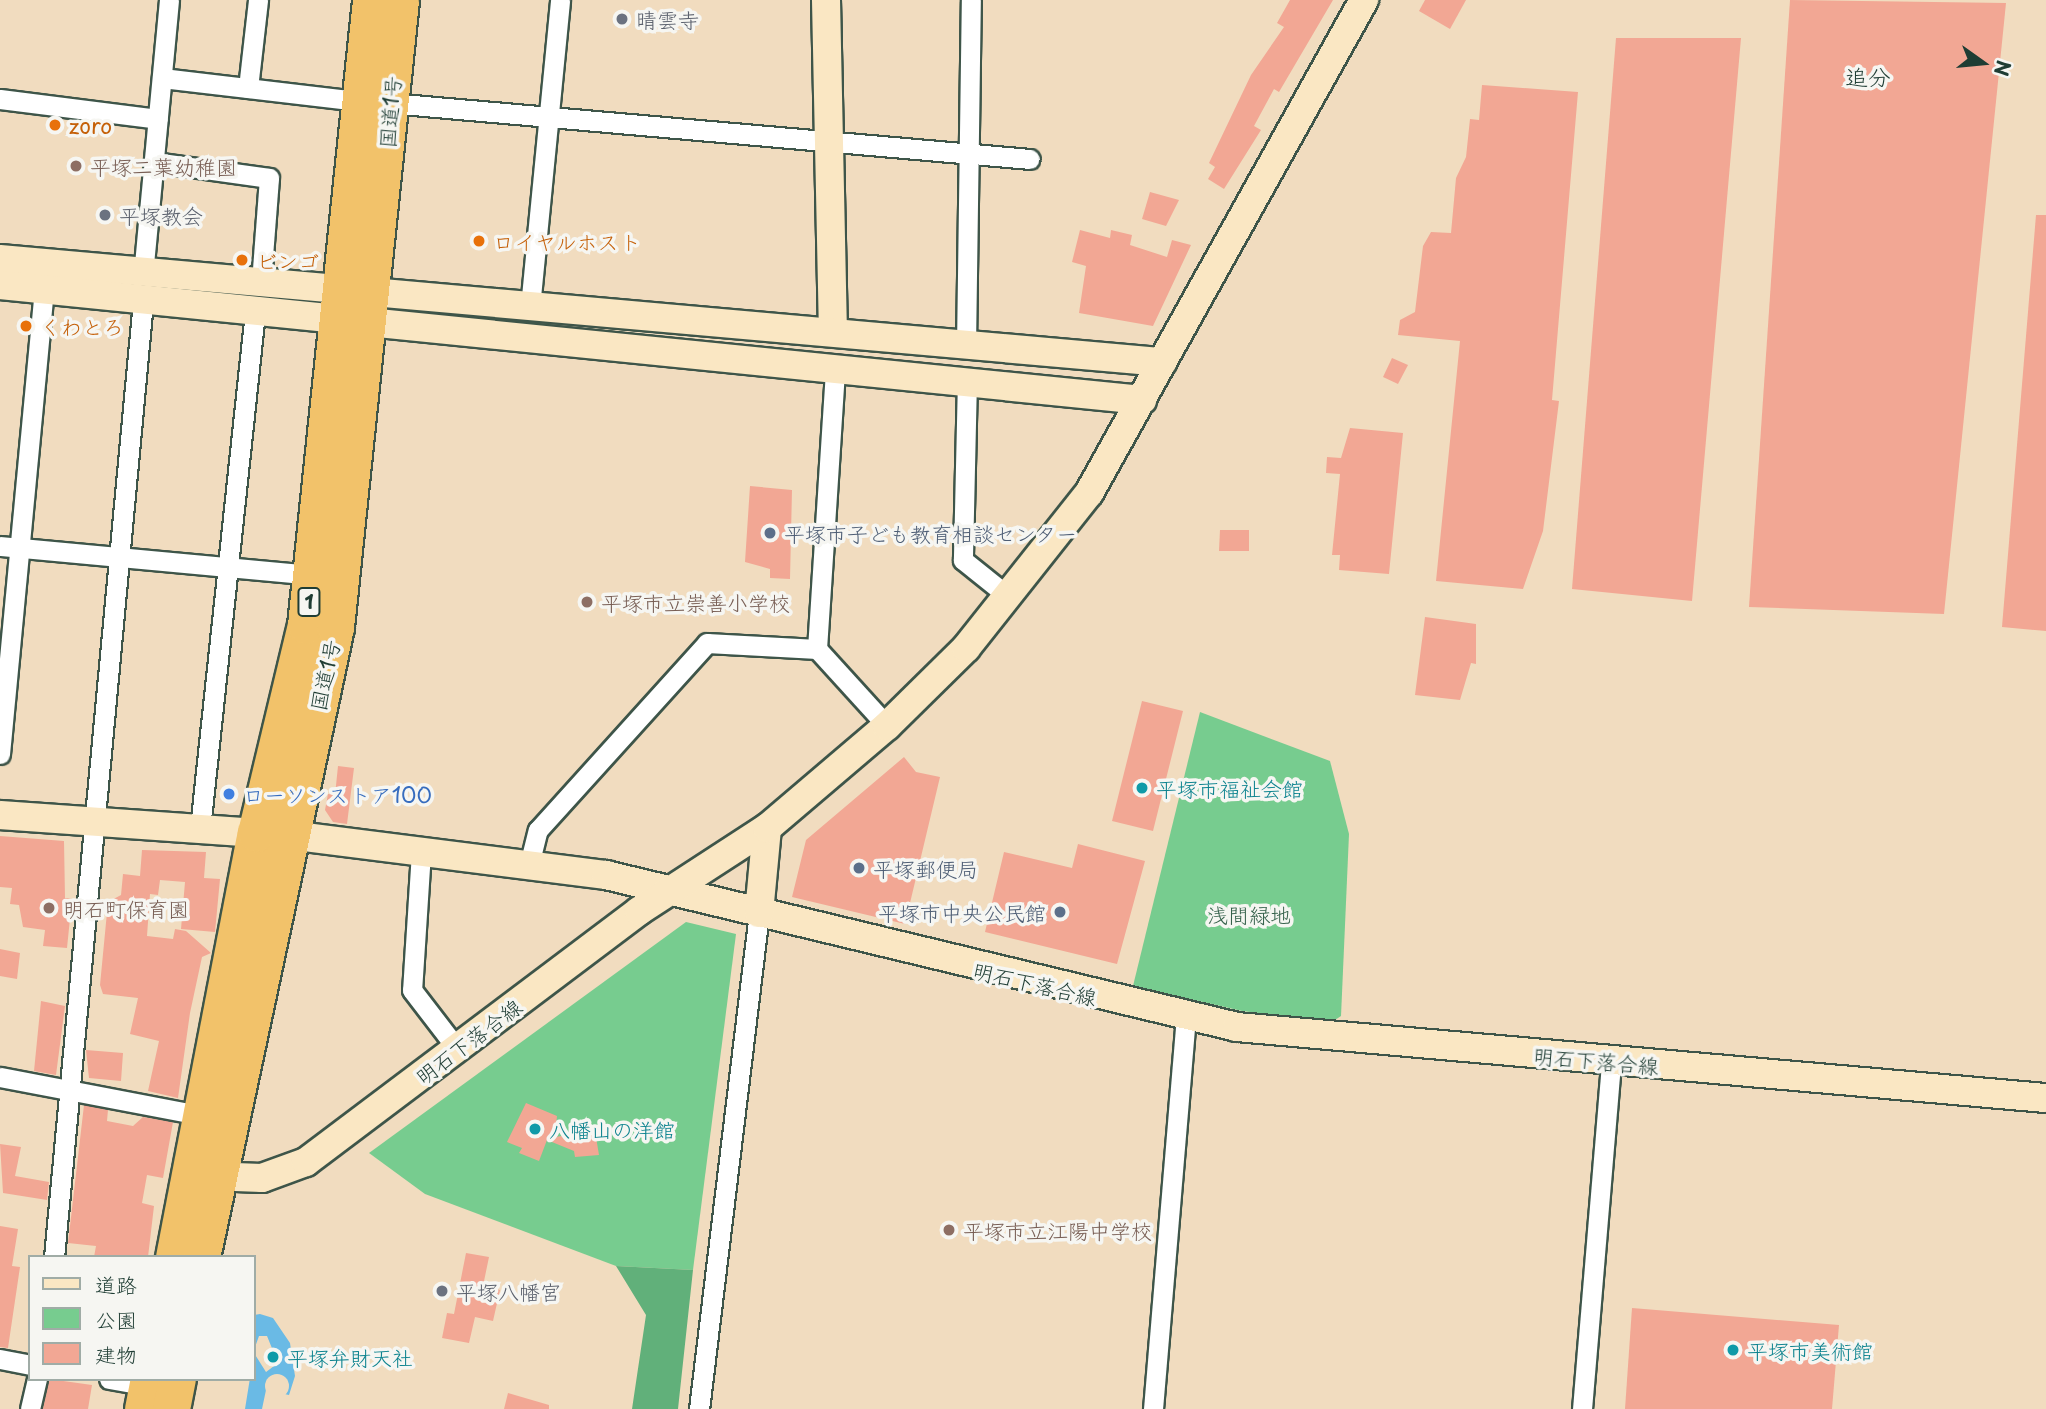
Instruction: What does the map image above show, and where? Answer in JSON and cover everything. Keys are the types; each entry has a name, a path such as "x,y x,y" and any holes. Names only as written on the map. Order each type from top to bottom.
{"highway":[{"name":"国道1号","path":"174,1255 200,1115 273,834 334,627 354,305 374,102 371,0"},
{"name":"国道1号","path":"374,102 400,0"},
{"name":"国道1号","path":"201,1255 245,1043 273,834 354,305"},
{"path":"200,1115 220,1105 227,1069 245,1043"}],"street":[{"path":"54,1255 169,0"},
{"path":"248,88 258,0"},
{"path":"530,307 559,0"},
{"path":"826,0 833,330"},
{"path":"966,347 971,0"},
{"path":"0,815 273,834 529,865 673,889 767,828 887,726 1009,597 1089,493 1364,0"},
{"path":"162,78 374,102 1030,159"},
{"path":"0,99 158,119"},
{"path":"154,162 269,178 261,283"},
{"path":"0,259 255,312 354,305 530,307 833,330 966,347 1162,362"},
{"path":"0,285 44,289 261,283 354,305 835,367 967,379 1142,400"},
{"path":"0,754 44,289"},
{"path":"200,828 230,567 255,312"},
{"path":"817,649 835,367"},
{"path":"967,379 963,559 1009,597"},
{"path":"0,546 313,575"},
{"path":"529,865 538,830 707,643 817,649 887,726"},
{"path":"698,1409 767,828"},
{"path":"421,852 412,990 457,1050"},
{"name":"明石下落合線","path":"217,1175 262,1178 293,1170 673,889 759,913 1186,1019 1339,1039 2046,1098"},
{"path":"1153,1409 1186,1019"},
{"path":"1582,1409 1611,1061"},
{"path":"0,1077 68,1087 200,1115"},
{"path":"184,1255 202,1182 217,1175"},
{"path":"0,1359 28,1365"},
{"path":"30,1409 37,1381"},
{"path":"117,1381 158,1392"}],"green space":[{"name":"浅間緑地","path":"1200,712 1330,761 1349,834 1341,1016 1332,1022 1242,1011 1133,986"},
{"path":"686,922 736,934 693,1270 616,1266 425,1194 369,1153"},
{"path":"616,1266 693,1270 678,1409 632,1409 646,1315"}],"water":[{"path":"256,1315 273,1318 290,1343 295,1376 289,1395 266,1390 262,1409 245,1409 250,1381 256,1381 256,1356 266,1372 278,1363 267,1336 259,1336 256,1344"}],"pier":[{"path":"277,1374 285,1378 289,1386 285,1394 277,1398 269,1394 265,1386 269,1378"}],"building":[{"path":"1290,0 1333,0 1279,92 1274,89 1254,126 1261,130 1224,189 1208,179 1215,167 1209,163 1251,75 1284,27 1277,23"},
{"path":"1425,0 1466,0 1450,29 1419,11"},
{"path":"1790,0 2006,3 1944,614 1749,607"},
{"path":"1616,38 1741,38 1692,601 1572,589"},
{"path":"1482,85 1578,92 1552,400 1559,401 1543,531 1523,589 1436,581 1460,341 1398,335 1400,320 1415,312 1423,246 1431,232 1451,233 1456,178 1466,157 1470,119 1479,120"},
{"path":"1150,192 1179,200 1166,226 1142,219"},
{"path":"2036,215 2046,215 2046,631 2002,627"},
{"path":"1080,230 1110,238 1111,230 1132,235 1130,245 1167,257 1172,240 1191,245 1153,326 1079,313 1086,266 1072,262"},
{"path":"1392,358 1408,365 1398,384 1383,377"},
{"path":"1350,428 1403,433 1389,574 1339,570 1340,555 1332,555 1340,474 1326,473 1327,457 1341,458"},
{"name":"平塚市子ども教育相談センター","path":"750,486 792,490 790,579 770,578 770,569 745,562"},
{"path":"1220,530 1249,530 1249,551 1219,551"},
{"path":"1425,617 1476,624 1476,664 1471,663 1460,700 1415,695"},
{"name":"平塚市福祉会館","path":"1142,701 1183,711 1153,831 1112,821"},
{"name":"平塚郵便局","path":"904,757 916,772 940,777 905,924 792,897 806,840"},
{"path":"338,766 354,768 347,824 333,822 325,810 328,794 335,795"},
{"path":"0,836 64,841 65,898 72,899 67,948 43,946 45,930 23,927 19,905 10,904 12,888 0,887"},
{"name":"平塚市中央公民館","path":"1078,844 1145,861 1117,964 985,932 1004,852 1072,868"},
{"path":"142,850 206,852 204,878 220,879 215,932 181,929 185,882 160,880 158,895 150,894 147,936 173,939 175,929 186,931 211,953 202,957 190,1013 178,1098 148,1091 159,1041 130,1034 138,998 103,994 100,985 108,902 121,895 123,874 140,876"},
{"path":"0,949 20,953 17,979 0,976"},
{"path":"41,1001 65,1006 56,1075 34,1071"},
{"path":"86,1050 123,1053 121,1081 89,1078"},
{"name":"八幡山の洋館","path":"526,1103 557,1116 555,1137 595,1131 599,1155 575,1157 574,1151 547,1140 539,1161 519,1153 522,1148 507,1142"},
{"path":"84,1105 108,1110 107,1121 133,1126 143,1117 173,1122 163,1178 147,1175 142,1203 154,1206 148,1255 94,1255 96,1246 68,1243"},
{"path":"0,1144 21,1147 15,1176 49,1182 47,1200 3,1193"},
{"path":"0,1226 18,1229 12,1266 20,1267 8,1348 0,1347"},
{"path":"466,1253 489,1257 483,1286 500,1290 493,1321 475,1317 469,1343 442,1338 447,1313 454,1314"},
{"name":"平塚市美術館","path":"1632,1308 1839,1325 1832,1409 1625,1409"},
{"path":"49,1381 92,1385 88,1409 43,1409"},
{"path":"508,1393 549,1405 549,1409 504,1409"}],"place":[{"name":"晴雲寺","path":"622,19"},
{"name":"zoro","path":"55,125"},
{"name":"平塚二葉幼稚園","path":"76,166"},
{"name":"平塚教会","path":"105,215"},
{"name":"ロイヤルホスト","path":"479,241"},
{"name":"ビンゴ","path":"242,260"},
{"name":"くわとろ","path":"26,326"},
{"name":"平塚市子ども教育相談センター","path":"770,533"},
{"name":"平塚市立崇善小学校","path":"587,602"},
{"name":"平塚市福祉会館","path":"1142,788"},
{"name":"ローソンストア100","path":"229,794"},
{"name":"平塚郵便局","path":"859,868"},
{"name":"明石町保育園","path":"49,908"},
{"name":"平塚市中央公民館","path":"1060,912"},
{"name":"八幡山の洋館","path":"535,1129"},
{"name":"平塚市立江陽中学校","path":"949,1230"},
{"name":"平塚八幡宮","path":"442,1291"},
{"name":"平塚市美術館","path":"1733,1350"},
{"name":"平塚弁財天社","path":"273,1357"}],"district":[{"name":"追分","path":"1868,77"}]}
